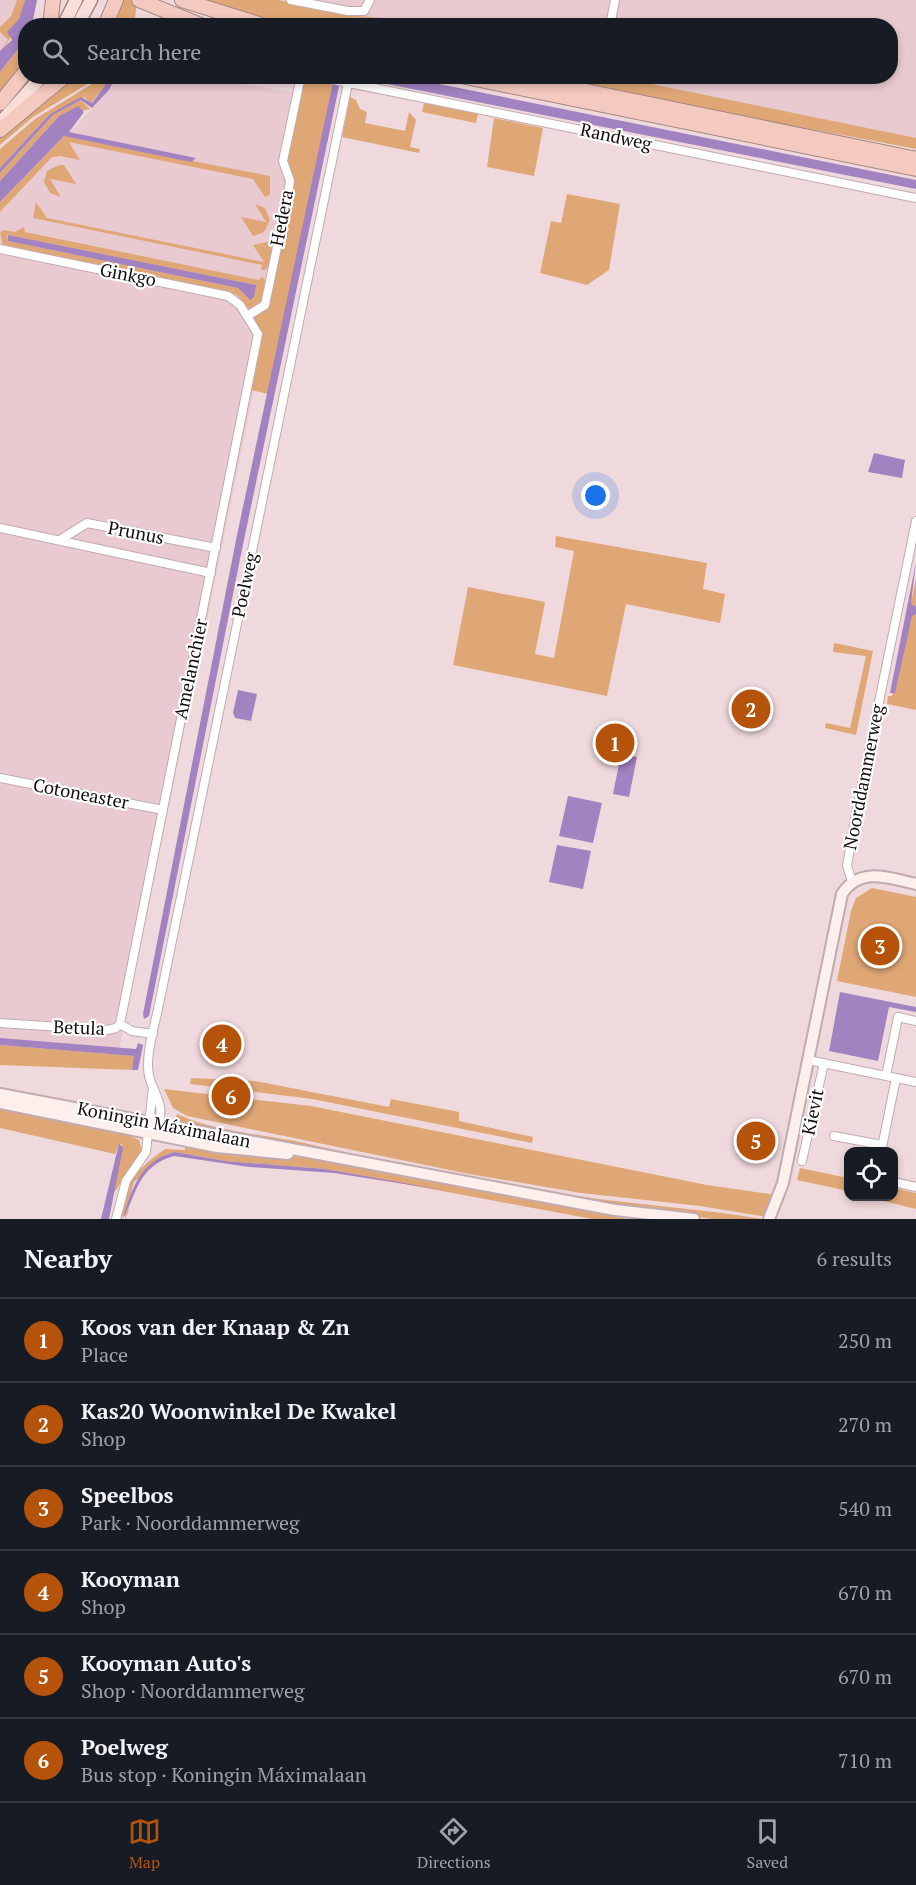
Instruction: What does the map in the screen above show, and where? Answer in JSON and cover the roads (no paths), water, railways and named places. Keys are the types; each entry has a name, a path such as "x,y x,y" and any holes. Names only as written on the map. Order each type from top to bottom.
{"highway":[{"path":"51,18 53,0"},
{"path":"139,0 183,18"},
{"path":"182,0 239,18"},
{"path":"108,18 115,2"},
{"path":"0,103 18,81"},
{"path":"0,130 55,84"},
{"path":"500,84 916,169"},
{"path":"552,84 916,159"}],"main road":[{"path":"67,18 76,0"},
{"path":"81,18 91,0"},
{"path":"0,112 23,84"},
{"path":"0,123 35,84"},
{"path":"776,1219 842,894 852,881 861,877 874,876 916,884"},
{"name":"Koningin Máximalaan","path":"0,1094 152,1126 217,1147 327,1157 615,1210 694,1219"},
{"name":"Koningin Máximalaan","path":"0,1103 152,1126"},
{"path":"770,1219 777,1206"},
{"name":"Koningin Máximalaan","path":"615,1210 644,1219"}],"street":[{"path":"291,0 348,11 364,11 370,0"},
{"path":"612,18 615,0"},
{"name":"Hedera","path":"247,316 265,305 272,274 290,181 283,161 299,84"},
{"name":"Poelweg","path":"116,1219 126,1180 146,1152 152,1126 153,1087 148,1067 153,1034 346,84"},
{"name":"Randweg","path":"356,84 916,198"},
{"name":"Ginkgo","path":"0,249 228,296 235,299 247,316"},
{"name":"Amelanchier","path":"120,1024 258,334 247,316"},
{"name":"Noorddammerweg","path":"852,881 847,866 916,521"},
{"name":"Prunus","path":"60,540 87,523 216,548"},
{"name":"Prunus","path":"0,528 211,573"},
{"name":"Cotoneaster","path":"0,778 163,810"},
{"path":"886,1076 898,1017 916,1021"},
{"name":"Betula","path":"0,1023 107,1030 116,1028 120,1024 132,1031 153,1034"},
{"path":"808,1060 916,1082"},
{"name":"Kievit","path":"802,1161 824,1063"},
{"path":"881,1147 896,1078"},
{"path":"834,1136 877,1147"},
{"path":"898,1183 916,1187"}],"place":[{"name":"Kas20 Woonwinkel De Kwakel","path":"751,709"},
{"name":"Koos van der Knaap & Zn","path":"615,743"},
{"name":"Speelbos","path":"880,946"},
{"name":"Kooyman","path":"222,1044"},
{"name":"Poelweg","path":"231,1096"},
{"name":"Kooyman Auto's","path":"756,1141"}]}
